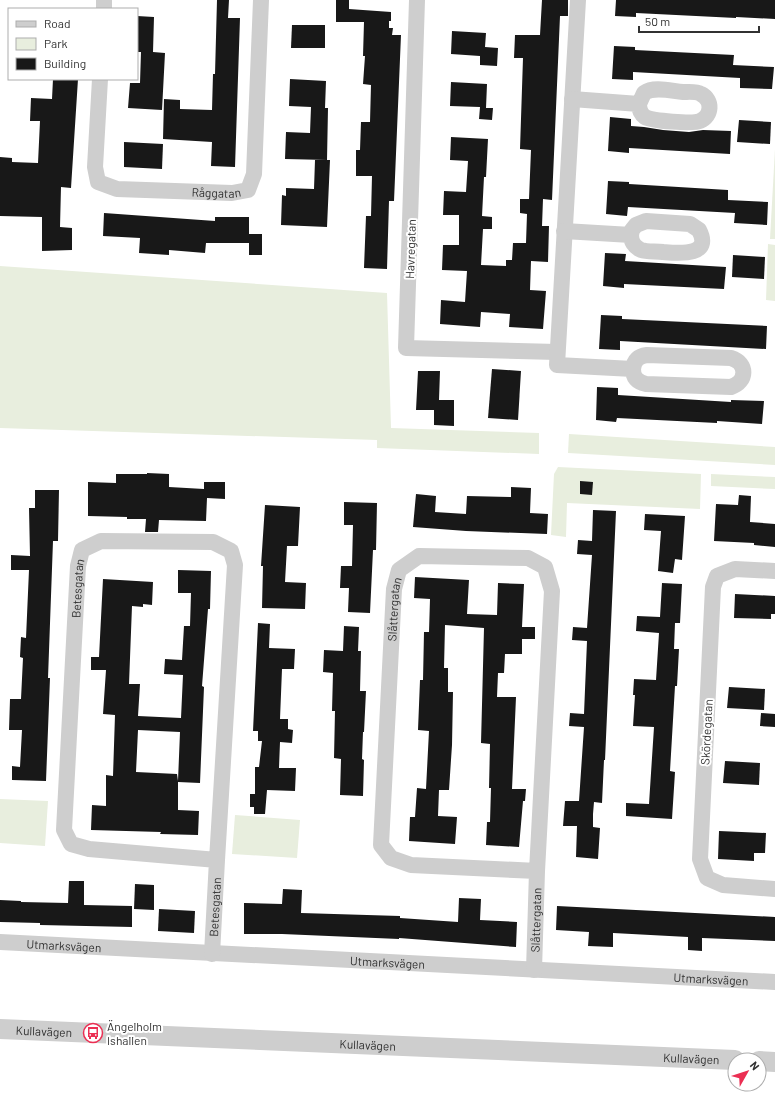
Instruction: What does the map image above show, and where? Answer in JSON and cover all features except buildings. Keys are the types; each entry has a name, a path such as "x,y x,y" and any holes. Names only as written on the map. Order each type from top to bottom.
{"street":[{"name":"Råggatan","path":"100,80 95,167 98,182 117,188 232,193 248,190 254,174 261,0"},
{"name":"Havregatan","path":"417,0 406,348 557,352"},
{"path":"578,0 556,364 633,369"},
{"path":"572,99 639,104"},
{"path":"564,231 631,235"},
{"path":"647,355 731,358 740,363 744,374 740,382 731,387 660,385 639,382 634,377 633,369 638,358 647,355"},
{"name":"Betesgatan","path":"212,954 216,860 235,565 231,551 213,542 102,541 82,550 78,566 64,830 71,844 89,849 216,860"},
{"name":"Slåttergatan","path":"534,970 552,591 545,567 528,558 419,556 399,570 394,589 381,845 391,858 411,865 538,871"},
{"name":"Skördegatan","path":"775,571 735,569 717,576 713,587 700,859 707,878 723,885 775,889"},
{"name":"Utmarksvägen","path":"0,942 775,982"},
{"name":"Kullavägen","path":"0,1029 727,1060"}],"green space":[{"path":"775,149 775,239 770,239"},
{"path":"768,244 775,245 775,301 766,300"},
{"path":"0,266 387,293 391,428 539,433 539,454 377,448 377,440 0,428"},
{"path":"569,434 775,447 775,465 568,453"},
{"path":"558,467 701,474 700,509 567,503 566,537 551,535 554,474"},
{"path":"711,474 775,477 775,489 711,486"},
{"path":"0,799 48,801 45,846 0,843"},
{"path":"235,815 300,820 297,858 232,854"}],"place":[{"name":"Ängelholm Ishallen","path":"93,1033"}]}
